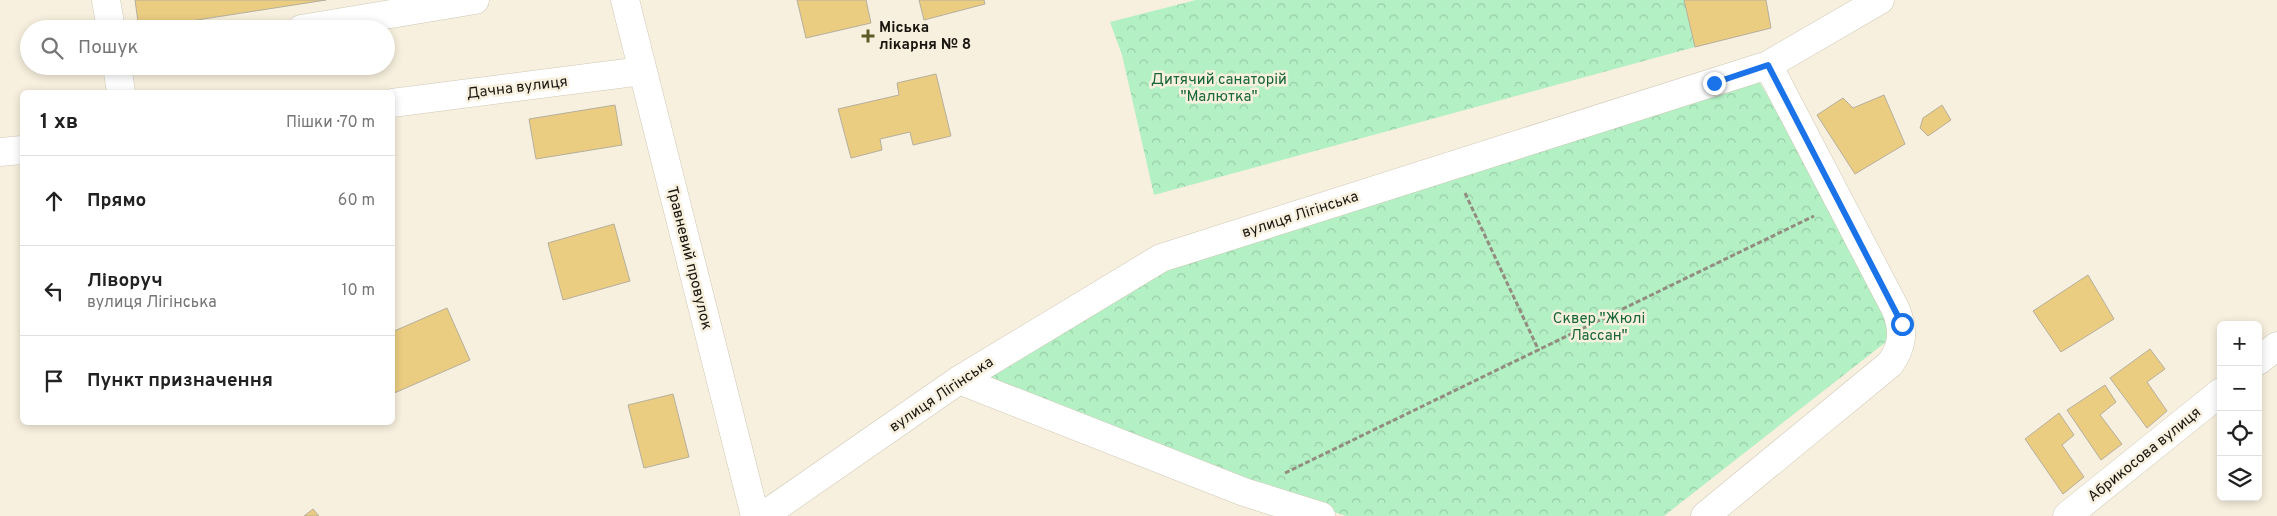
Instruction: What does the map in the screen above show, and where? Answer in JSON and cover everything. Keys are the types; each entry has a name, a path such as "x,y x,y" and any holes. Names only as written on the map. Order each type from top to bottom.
{"street":[{"path":"106,0 109,20"},
{"path":"355,20 475,0"},
{"name":"Травневий провулок","path":"625,0 755,516"},
{"name":"вулиця Лігінська","path":"763,516 959,380 1161,258 1768,65 1880,0"},
{"path":"1705,516 1890,364 1898,352 1902,338 1902,324 1896,310 1768,65"},
{"name":"Дачна вулиця","path":"395,102 642,71"},
{"path":"118,75 121,90"},
{"path":"0,152 20,150"},
{"path":"959,380 1244,492 1321,516"},
{"name":"Абрикосова вулиця","path":"2068,516 2217,395"}],"path":[{"path":"1452,166 1539,351"},
{"path":"1244,492 1539,351 1817,214"}],"green space":[{"name":"Дитячий санаторій \"Малютка\"","path":"1196,0 1684,0 1695,47 1154,195 1122,55 1110,22"},
{"name":"Сквер \"Жюлі Лассан\"","path":"1757,78 1905,327 1664,516 1346,516 963,385 1164,265"}],"building":[{"path":"135,0 326,0 197,20 138,20"},
{"path":"797,0 866,0 871,23 806,38"},
{"path":"919,0 984,0 985,4 924,20"},
{"path":"1684,0 1766,0 1771,28 1695,47"},
{"path":"936,74 951,136 913,145 910,132 880,139 882,150 851,158 838,109 899,95 897,83"},
{"path":"1884,95 1905,144 1855,174 1817,115 1843,98 1853,108"},
{"path":"615,105 622,145 536,159 529,119"},
{"path":"1942,105 1951,120 1928,136 1920,128 1923,118"},
{"path":"614,224 630,281 563,300 548,243"},
{"path":"2088,275 2114,319 2061,352 2033,311"},
{"path":"447,308 470,360 395,393 395,331"},
{"path":"2150,349 2165,369 2147,382 2167,411 2147,428 2110,378"},
{"path":"2105,385 2116,402 2100,415 2122,444 2101,460 2067,410"},
{"path":"673,394 689,457 644,468 628,405"},
{"path":"2059,413 2074,435 2062,445 2084,477 2063,494 2025,439"},
{"path":"313,509 319,516 304,516"}],"place":[{"name":"Міська лікарня № 8","path":"868,36"}],"route":[{"path":"1714,83 1768,65 1902,324"}]}
